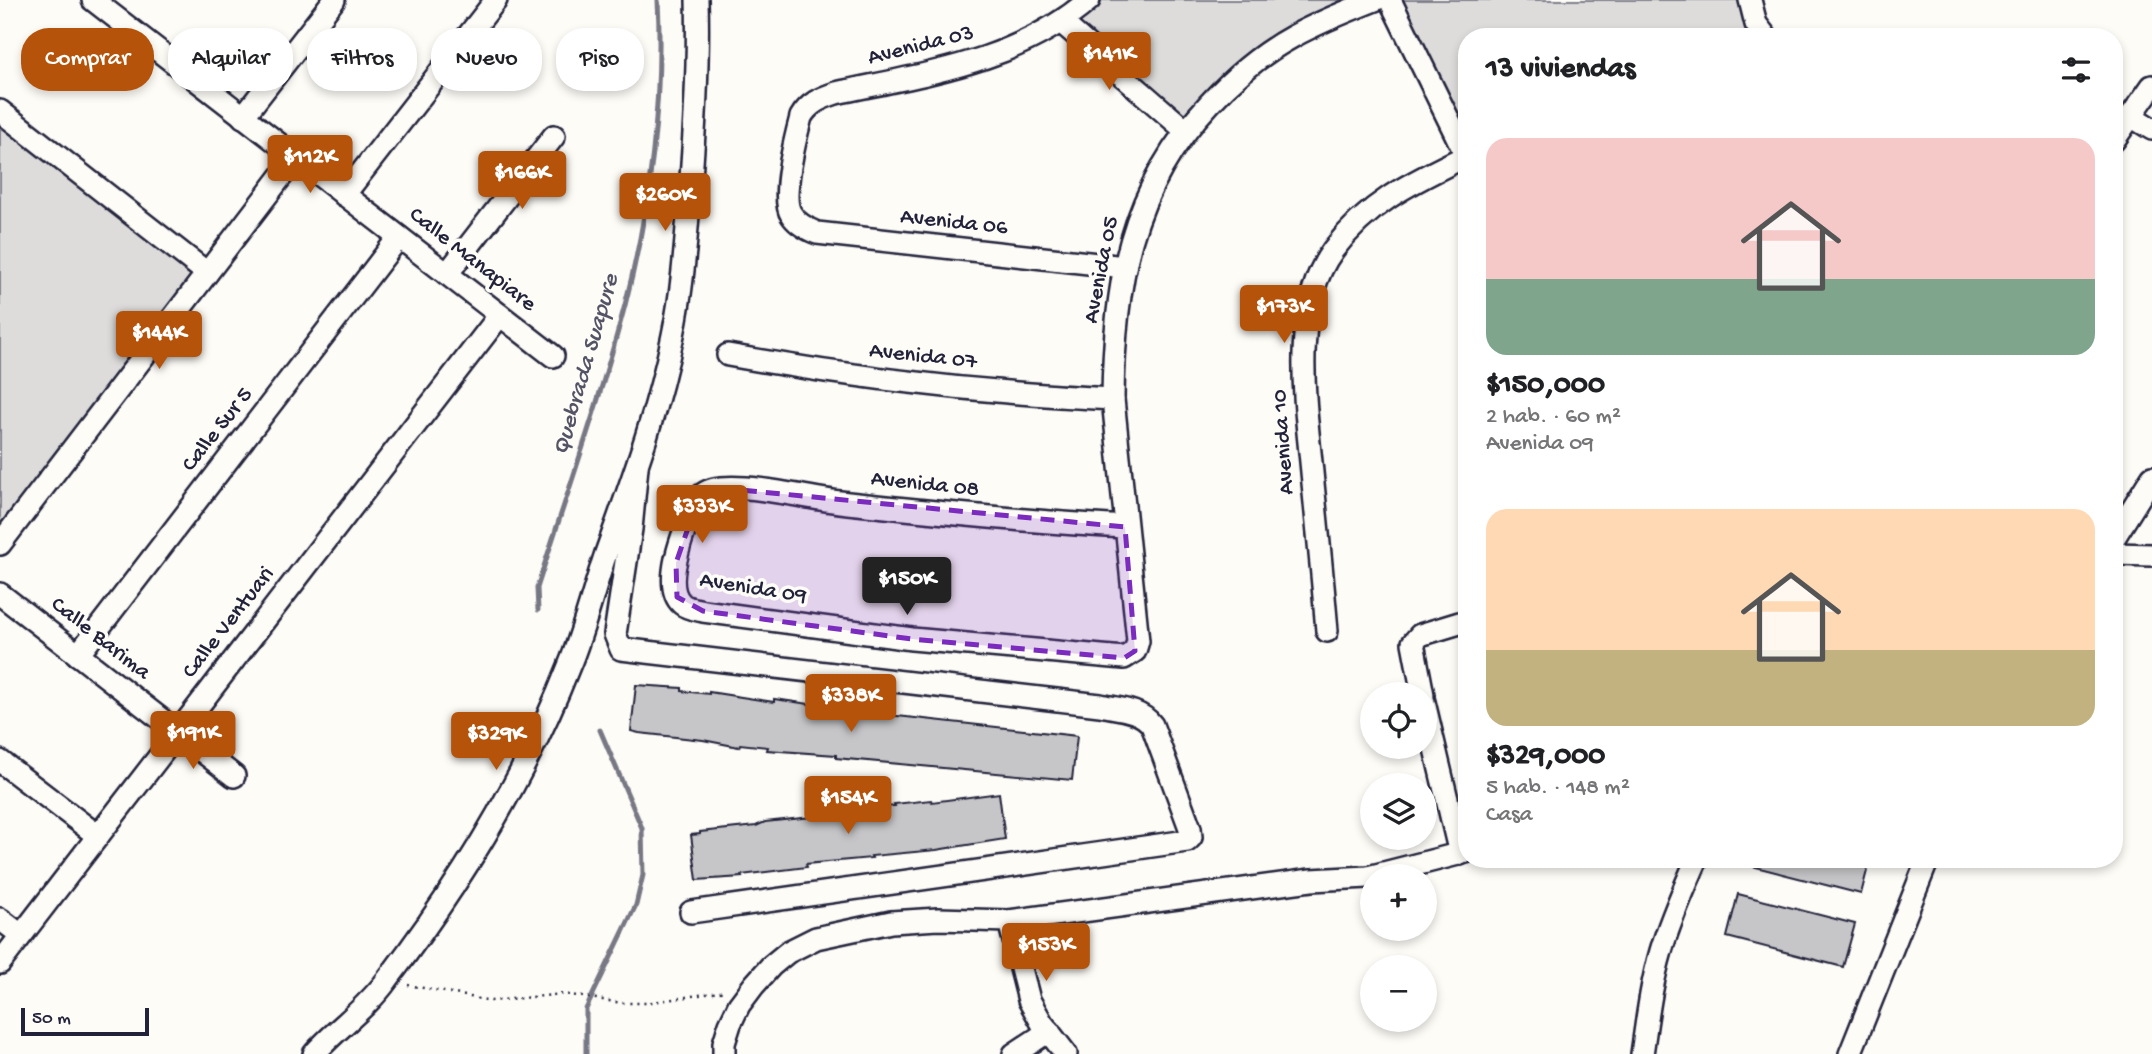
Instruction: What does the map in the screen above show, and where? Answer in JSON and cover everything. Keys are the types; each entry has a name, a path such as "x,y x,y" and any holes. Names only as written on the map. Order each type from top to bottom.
{"street":[{"name":"Calle Manapiare","path":"93,0 553,356"},
{"path":"243,117 334,0"},
{"path":"344,195 496,0"},
{"path":"314,1054 329,1037 371,1001 436,911 507,799 569,666 637,467 659,393 678,309 694,128 697,0"},
{"name":"Avenida 03","path":"788,208 789,175 802,117 805,110 819,98 962,65 1034,39 1089,0"},
{"name":"Avenida 05","path":"1124,658 1135,651 1138,641 1113,398 1116,326 1125,267 1136,223 1161,166 1185,130 1242,71 1268,52 1315,25 1375,0"},
{"path":"1390,0 1458,140"},
{"path":"1750,0 1759,28"},
{"path":"1061,22 1185,130"},
{"path":"2123,127 2152,86"},
{"path":"0,111 207,273"},
{"path":"2131,116 2152,129"},
{"path":"447,274 554,136"},
{"path":"0,544 296,157"},
{"name":"Avenida 10","path":"1327,632 1310,452 1304,353 1309,308 1316,283 1332,252 1349,231 1384,199 1458,160"},
{"name":"Avenida 06","path":"788,208 797,222 817,233 1125,267"},
{"name":"Calle Sur 5","path":"78,654 399,237"},
{"name":"Calle Ventuari","path":"0,962 500,315"},
{"name":"Avenida 07","path":"728,355 816,371 952,388 1113,398"},
{"path":"637,467 631,529 615,634 621,649 1100,705 1131,711 1145,716 1152,725 1190,828 1191,837 1187,841 691,912"},
{"path":"2123,524 2152,477"},
{"name":"Avenida 08","path":"673,589 676,563 695,503 699,496 720,488 969,516 1125,527"},
{"path":"2123,554 2152,555"},
{"name":"Avenida 09","path":"673,589 681,603 703,611 912,639 1124,658"},
{"name":"Calle Barima","path":"0,594 234,776"},
{"path":"1420,682 1413,643 1420,635 1458,623"},
{"path":"1437,752 1458,834"},
{"path":"0,761 98,836"},
{"path":"724,1054 724,1043 730,1024 739,1005 754,985 771,965 788,952 816,938 914,919 1009,921 1311,880 1368,877 1458,854"},
{"path":"1642,1054 1661,951 1693,868"},
{"path":"1850,1054 1924,868"},
{"path":"0,919 21,935"},
{"path":"1009,921 1029,1000 1066,1054"},
{"path":"1014,1054 1049,1031"}],"path":[{"path":"387,980 491,1002 564,994 611,1002 646,1003 691,998 754,985"}],"highlighted area":[{"path":"720,488 1125,527 1135,651 1124,658 912,639 703,611 677,597 676,563 699,496"}],"shaded area":[{"path":"1089,0 1375,0 1315,25 1185,130 1061,22"},
{"path":"1390,0 1750,0 1762,28 1458,28 1458,139"},
{"path":"0,111 207,273 0,544"}],"building":[{"path":"636,685 682,688 682,691 709,692 774,702 774,699 879,714 1077,736 1072,780 836,758 836,755 767,750 768,747 740,744 739,747 639,733 631,731"},
{"path":"999,793 1005,839 936,850 806,864 807,867 741,875 742,877 697,880 691,835 700,832 895,806 894,804"},
{"path":"1760,868 1868,868 1861,894"},
{"path":"1738,894 1855,924 1843,967 1727,937"}],"waterway":[{"name":"Quebrada Suapure","path":"538,610 537,588 605,376 634,268 653,154 658,76 658,0"},
{"name":"Quebrada Suapure","path":"586,1054 586,1009 636,905 643,875 642,828 600,730"}]}
